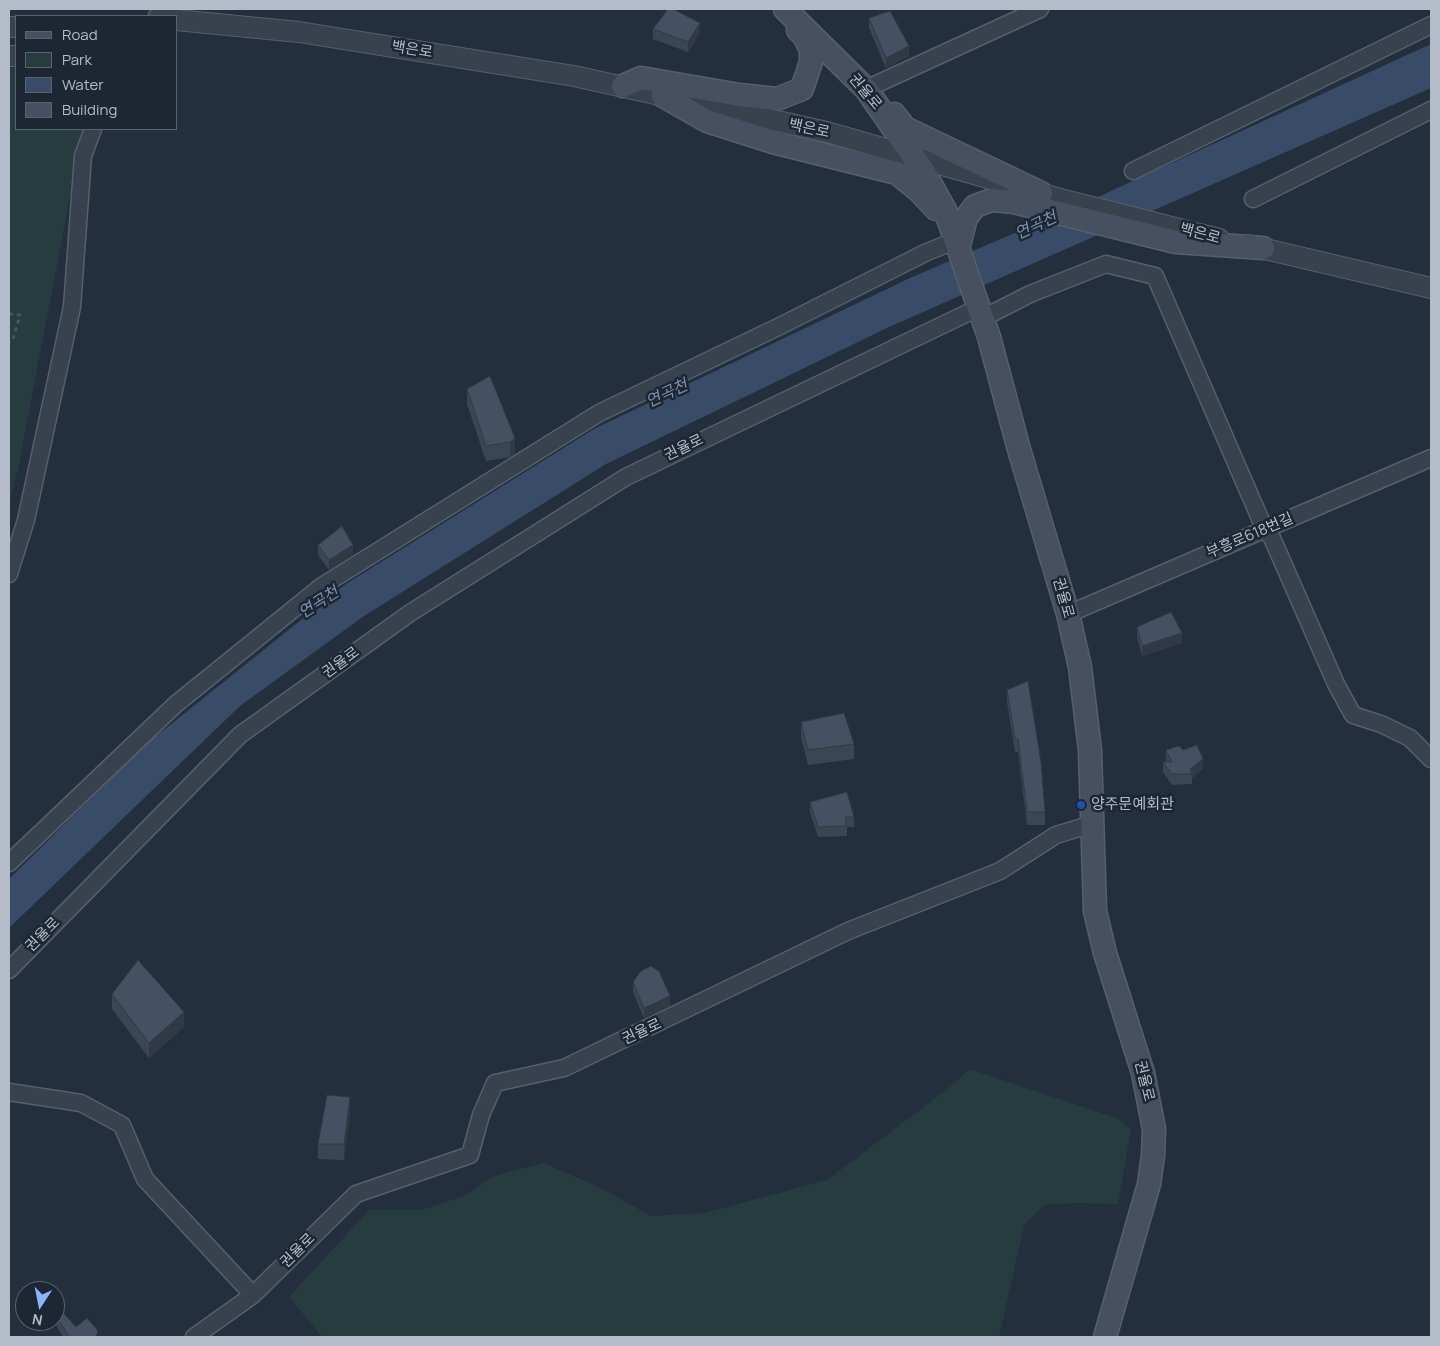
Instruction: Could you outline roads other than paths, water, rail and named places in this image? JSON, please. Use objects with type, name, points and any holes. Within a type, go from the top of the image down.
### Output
[{"type":"main road","name":"권율로","points":[[785,12],[869,88],[946,210],[981,313],[1068,614],[1085,701],[1090,750],[1094,893],[1099,928],[1143,1073],[1150,1099],[1154,1129],[1149,1184],[1105,1337]]},
{"type":"main road","points":[[623,86],[641,78],[739,95],[777,99],[802,89],[811,62],[811,50],[804,36],[785,12]]},
{"type":"main road","points":[[869,88],[905,128],[1041,201],[1179,235],[1263,248]]},
{"type":"main road","points":[[663,96],[707,121],[773,142],[897,173],[919,191],[957,240],[966,218],[975,206],[992,200],[1014,202],[1041,201]]},
{"type":"street","points":[[869,88],[1040,9]]},
{"type":"street","name":"백은로","points":[[178,20],[299,32],[574,76],[623,86],[827,132],[912,155],[1041,201],[1064,200],[1179,235]]},
{"type":"street","points":[[1133,171],[1431,25]]},
{"type":"street","points":[[1253,199],[1431,110]]},
{"type":"street","points":[[9,574],[26,520],[72,307],[83,156],[93,130]]},
{"type":"street","points":[[9,863],[176,704],[322,586],[501,472],[599,413],[778,328],[927,252],[957,240]]},
{"type":"street","points":[[1263,248],[1431,288]]},
{"type":"street","points":[[981,313],[1106,264],[1155,276],[1265,530],[1272,538],[1336,684],[1353,715],[1381,724],[1410,738],[1431,759]]},
{"type":"street","name":"권율로","points":[[9,970],[240,735],[410,613],[626,477],[981,313]]},
{"type":"street","name":"부흥로618번길","points":[[1068,614],[1431,458]]},
{"type":"street","name":"권율로","points":[[194,1337],[254,1295],[356,1194],[470,1155],[481,1115],[495,1083],[564,1068],[848,931],[1000,871],[1056,835],[1092,824]]},
{"type":"street","points":[[9,1092],[81,1103],[122,1125],[145,1179],[254,1295]]},
{"type":"water","name":"연곡천","points":[[1431,44],[1431,88],[889,327],[606,464],[364,616],[240,706],[9,928],[9,879],[145,745],[346,584],[594,429],[910,278],[1087,202]]},
{"type":"place","name":"양주문예회관","points":[[1081,805]]}]
